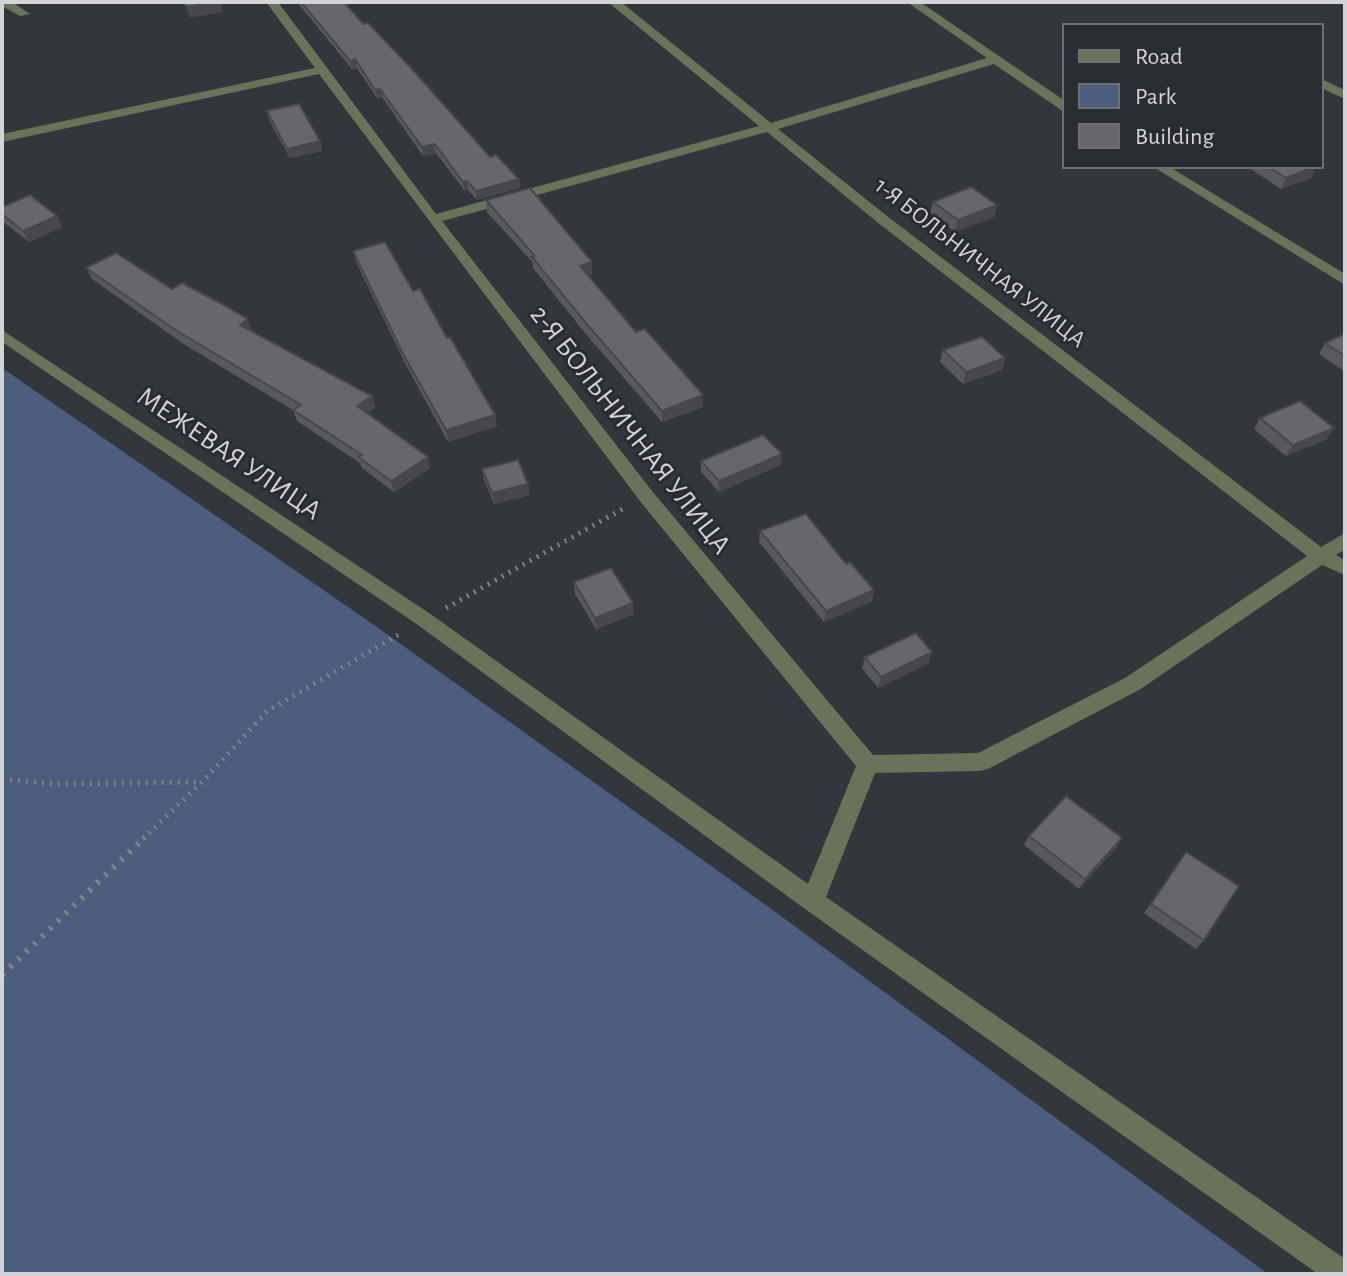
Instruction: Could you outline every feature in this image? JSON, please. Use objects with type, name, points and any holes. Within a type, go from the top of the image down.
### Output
[{"type":"street","points":[[4,2],[24,14]]},
{"type":"street","name":"2-Я БОЛЬНИЧНАЯ УЛИЦА","points":[[272,2],[433,219],[646,496],[868,764]]},
{"type":"street","name":"1-Я БОЛЬНИЧНАЯ УЛИЦА","points":[[614,2],[882,219],[1320,556],[1345,568]]},
{"type":"street","points":[[913,2],[1063,106]]},
{"type":"street","points":[[433,219],[770,127],[994,60]]},
{"type":"street","points":[[2,138],[321,70]]},
{"type":"street","points":[[1323,84],[1345,95]]},
{"type":"street","points":[[1162,168],[1345,280]]},
{"type":"street","name":"МЕЖЕВАЯ УЛИЦА","points":[[2,335],[425,620],[813,901],[1342,1274]]},
{"type":"street","points":[[813,901],[868,764],[980,762],[1132,684],[1345,540]]},
{"type":"path","points":[[2,975],[202,782],[267,711],[646,496]]},
{"type":"path","points":[[2,779],[55,784],[202,782]]},
{"type":"green space","points":[[2,368],[374,625],[774,911],[1268,1274],[2,1274]]},
{"type":"building","points":[[184,2],[215,2],[186,7]]},
{"type":"building","points":[[301,2],[344,2],[412,69],[490,157],[496,155],[519,179],[476,191],[467,181],[463,182],[435,144],[422,147],[380,89],[375,90],[355,59],[350,61]]},
{"type":"building","points":[[299,104],[320,141],[287,149],[267,111]]},
{"type":"building","points":[[1271,168],[1311,168],[1286,178]]},
{"type":"building","points":[[971,187],[997,205],[958,220],[933,202]]},
{"type":"building","points":[[530,188],[592,262],[580,266],[636,332],[645,329],[703,395],[662,411],[486,200]]},
{"type":"building","points":[[30,195],[57,216],[23,231],[2,214],[2,207]]},
{"type":"building","points":[[385,242],[413,291],[420,289],[495,415],[446,430],[402,352],[353,251]]},
{"type":"building","points":[[116,253],[172,289],[182,283],[222,304],[248,319],[240,325],[372,396],[357,406],[428,457],[391,481],[358,457],[362,455],[293,410],[301,405],[177,331],[86,268]]},
{"type":"building","points":[[1345,334],[1345,356],[1325,343]]},
{"type":"building","points":[[982,337],[1005,358],[966,372],[943,350]]},
{"type":"building","points":[[1300,401],[1334,428],[1293,445],[1260,418]]},
{"type":"building","points":[[763,435],[782,454],[719,481],[701,461]]},
{"type":"building","points":[[518,460],[528,484],[492,493],[482,469]]},
{"type":"building","points":[[806,514],[846,564],[850,562],[874,590],[826,611],[760,531]]},
{"type":"building","points":[[611,568],[633,603],[595,618],[574,582]]},
{"type":"building","points":[[916,633],[932,652],[881,677],[865,657]]},
{"type":"building","points":[[1066,796],[1122,838],[1085,879],[1029,836]]},
{"type":"building","points":[[1186,852],[1239,886],[1204,940],[1151,904]]}]
